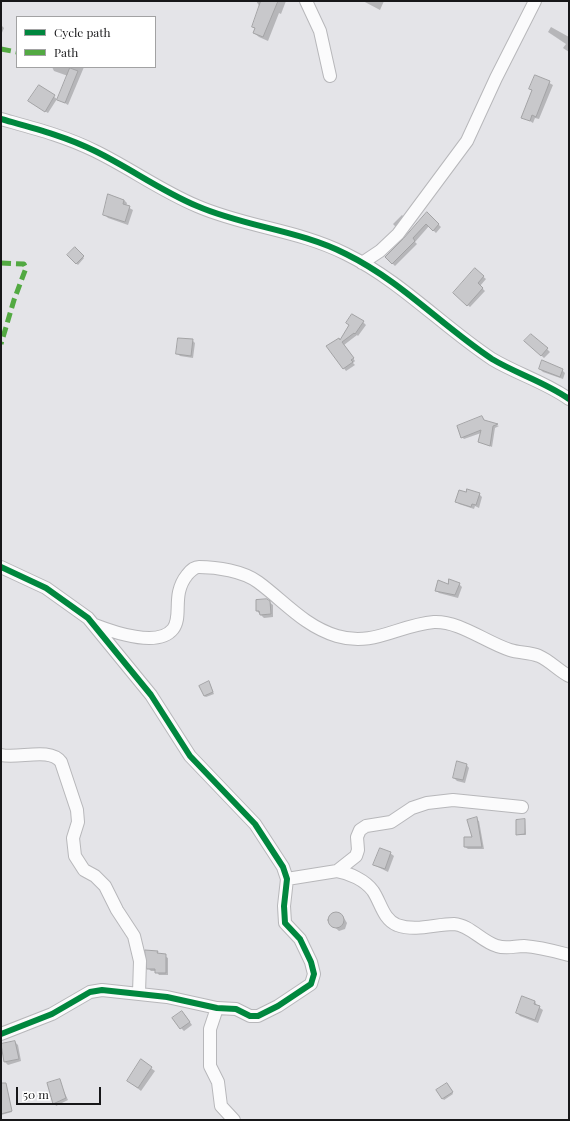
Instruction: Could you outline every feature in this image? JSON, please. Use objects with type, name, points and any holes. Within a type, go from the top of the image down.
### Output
[{"type":"street","points":[[306,1],[320,30],[330,76]]},
{"type":"street","points":[[362,263],[380,251],[398,234],[467,141],[496,78],[535,1]]},
{"type":"street","points":[[1,119],[49,132],[82,145],[165,191],[198,207],[255,225],[303,236],[346,254],[396,285],[493,359],[568,394]]},
{"type":"street","points":[[94,624],[118,633],[140,638],[164,635],[172,630],[176,624],[177,595],[183,579],[189,571],[197,567],[249,576],[312,626],[336,636],[360,640],[393,633],[418,625],[441,622],[452,624],[503,648],[539,656],[569,676]]},
{"type":"street","points":[[1,568],[46,588],[70,604],[94,624],[151,695],[190,756],[255,824],[277,857],[287,879],[283,916],[288,928],[300,939],[311,962],[314,974],[311,984],[278,1006],[258,1016],[250,1016],[236,1009],[217,1008],[180,999],[139,993],[102,990],[90,992],[52,1014],[3,1030]]},
{"type":"street","points":[[1,755],[21,756],[52,754],[61,762],[77,810],[78,822],[73,838],[75,856],[84,870],[95,876],[105,886],[117,910],[134,936],[140,961],[139,993]]},
{"type":"street","points":[[287,879],[337,870],[356,856],[358,850],[357,837],[360,830],[366,826],[391,822],[412,808],[427,803],[453,800],[522,808]]},
{"type":"street","points":[[337,870],[353,876],[368,886],[389,920],[401,926],[414,929],[455,924],[468,928],[480,938],[497,946],[539,947],[569,955]]},
{"type":"street","points":[[217,1008],[210,1029],[210,1066],[219,1086],[221,1106],[234,1120]]},
{"type":"building","points":[[261,1],[278,1],[263,37],[253,33],[255,28],[252,27]]},
{"type":"building","points":[[70,68],[78,71],[65,103],[57,100]]},
{"type":"building","points":[[535,75],[550,81],[536,117],[532,115],[530,121],[521,118],[532,90],[529,89]]},
{"type":"building","points":[[39,85],[55,95],[45,112],[28,101]]},
{"type":"building","points":[[108,194],[124,200],[123,204],[130,206],[125,222],[103,215]]},
{"type":"building","points":[[427,212],[439,224],[433,231],[426,224],[413,238],[415,241],[392,264],[385,257]]},
{"type":"building","points":[[75,247],[84,256],[76,264],[67,255]]},
{"type":"building","points":[[475,268],[484,276],[478,283],[483,288],[467,306],[453,293]]},
{"type":"building","points":[[352,314],[364,321],[355,334],[354,333],[342,342],[354,358],[351,360],[353,362],[343,369],[326,346],[339,338],[340,340],[349,325],[346,323]]},
{"type":"building","points":[[531,334],[548,348],[541,356],[524,341]]},
{"type":"building","points":[[178,338],[193,339],[191,356],[176,354]]},
{"type":"building","points":[[542,360],[563,369],[560,377],[539,369]]},
{"type":"building","points":[[482,416],[484,420],[498,424],[493,426],[490,446],[478,442],[481,430],[461,438],[457,426]]},
{"type":"building","points":[[467,489],[480,493],[476,505],[472,504],[471,507],[455,502],[459,490],[466,492]]},
{"type":"building","points":[[449,579],[460,583],[455,595],[435,591],[438,580],[448,584]]},
{"type":"building","points":[[267,599],[270,601],[271,614],[260,615],[259,611],[256,611],[256,600]]},
{"type":"building","points":[[209,681],[213,692],[204,696],[199,686]]},
{"type":"building","points":[[457,761],[467,764],[463,780],[453,778]]},
{"type":"building","points":[[477,817],[482,847],[464,847],[464,837],[472,837],[467,820]]},
{"type":"building","points":[[525,819],[525,834],[516,835],[516,820]]},
{"type":"building","points":[[380,848],[391,852],[385,869],[373,865]]},
{"type":"building","points":[[336,912],[343,917],[344,920],[339,927],[336,928],[329,923],[328,920],[333,913]]},
{"type":"building","points":[[145,950],[158,951],[157,953],[166,954],[166,973],[155,973],[155,969],[147,969]]},
{"type":"building","points":[[522,996],[535,1001],[534,1004],[540,1006],[535,1020],[516,1013]]},
{"type":"building","points":[[182,1011],[190,1022],[180,1029],[172,1018]]},
{"type":"building","points":[[15,1041],[19,1059],[4,1062],[1,1044]]},
{"type":"building","points":[[141,1059],[152,1067],[138,1088],[127,1081]]},
{"type":"building","points":[[60,1079],[66,1098],[53,1104],[47,1083]]},
{"type":"building","points":[[1,1083],[6,1083],[12,1111],[1,1114]]},
{"type":"building","points":[[447,1083],[453,1092],[442,1099],[436,1090]]},
{"type":"marked path","points":[[1,49],[16,52]]},
{"type":"marked path","points":[[1,263],[24,264],[26,268],[14,300],[1,344]]},
{"type":"cycle path","points":[[1,119],[49,133],[84,146],[197,206],[234,219],[310,239],[346,254],[385,277],[492,359],[569,399]]},
{"type":"cycle path","points":[[1,567],[46,588],[88,618],[151,695],[190,756],[255,824],[283,867],[287,879],[284,906],[285,923],[300,939],[311,962],[314,974],[311,984],[278,1006],[258,1016],[250,1016],[236,1009],[217,1008],[167,997],[102,990],[90,992],[52,1014],[1,1034]]}]
